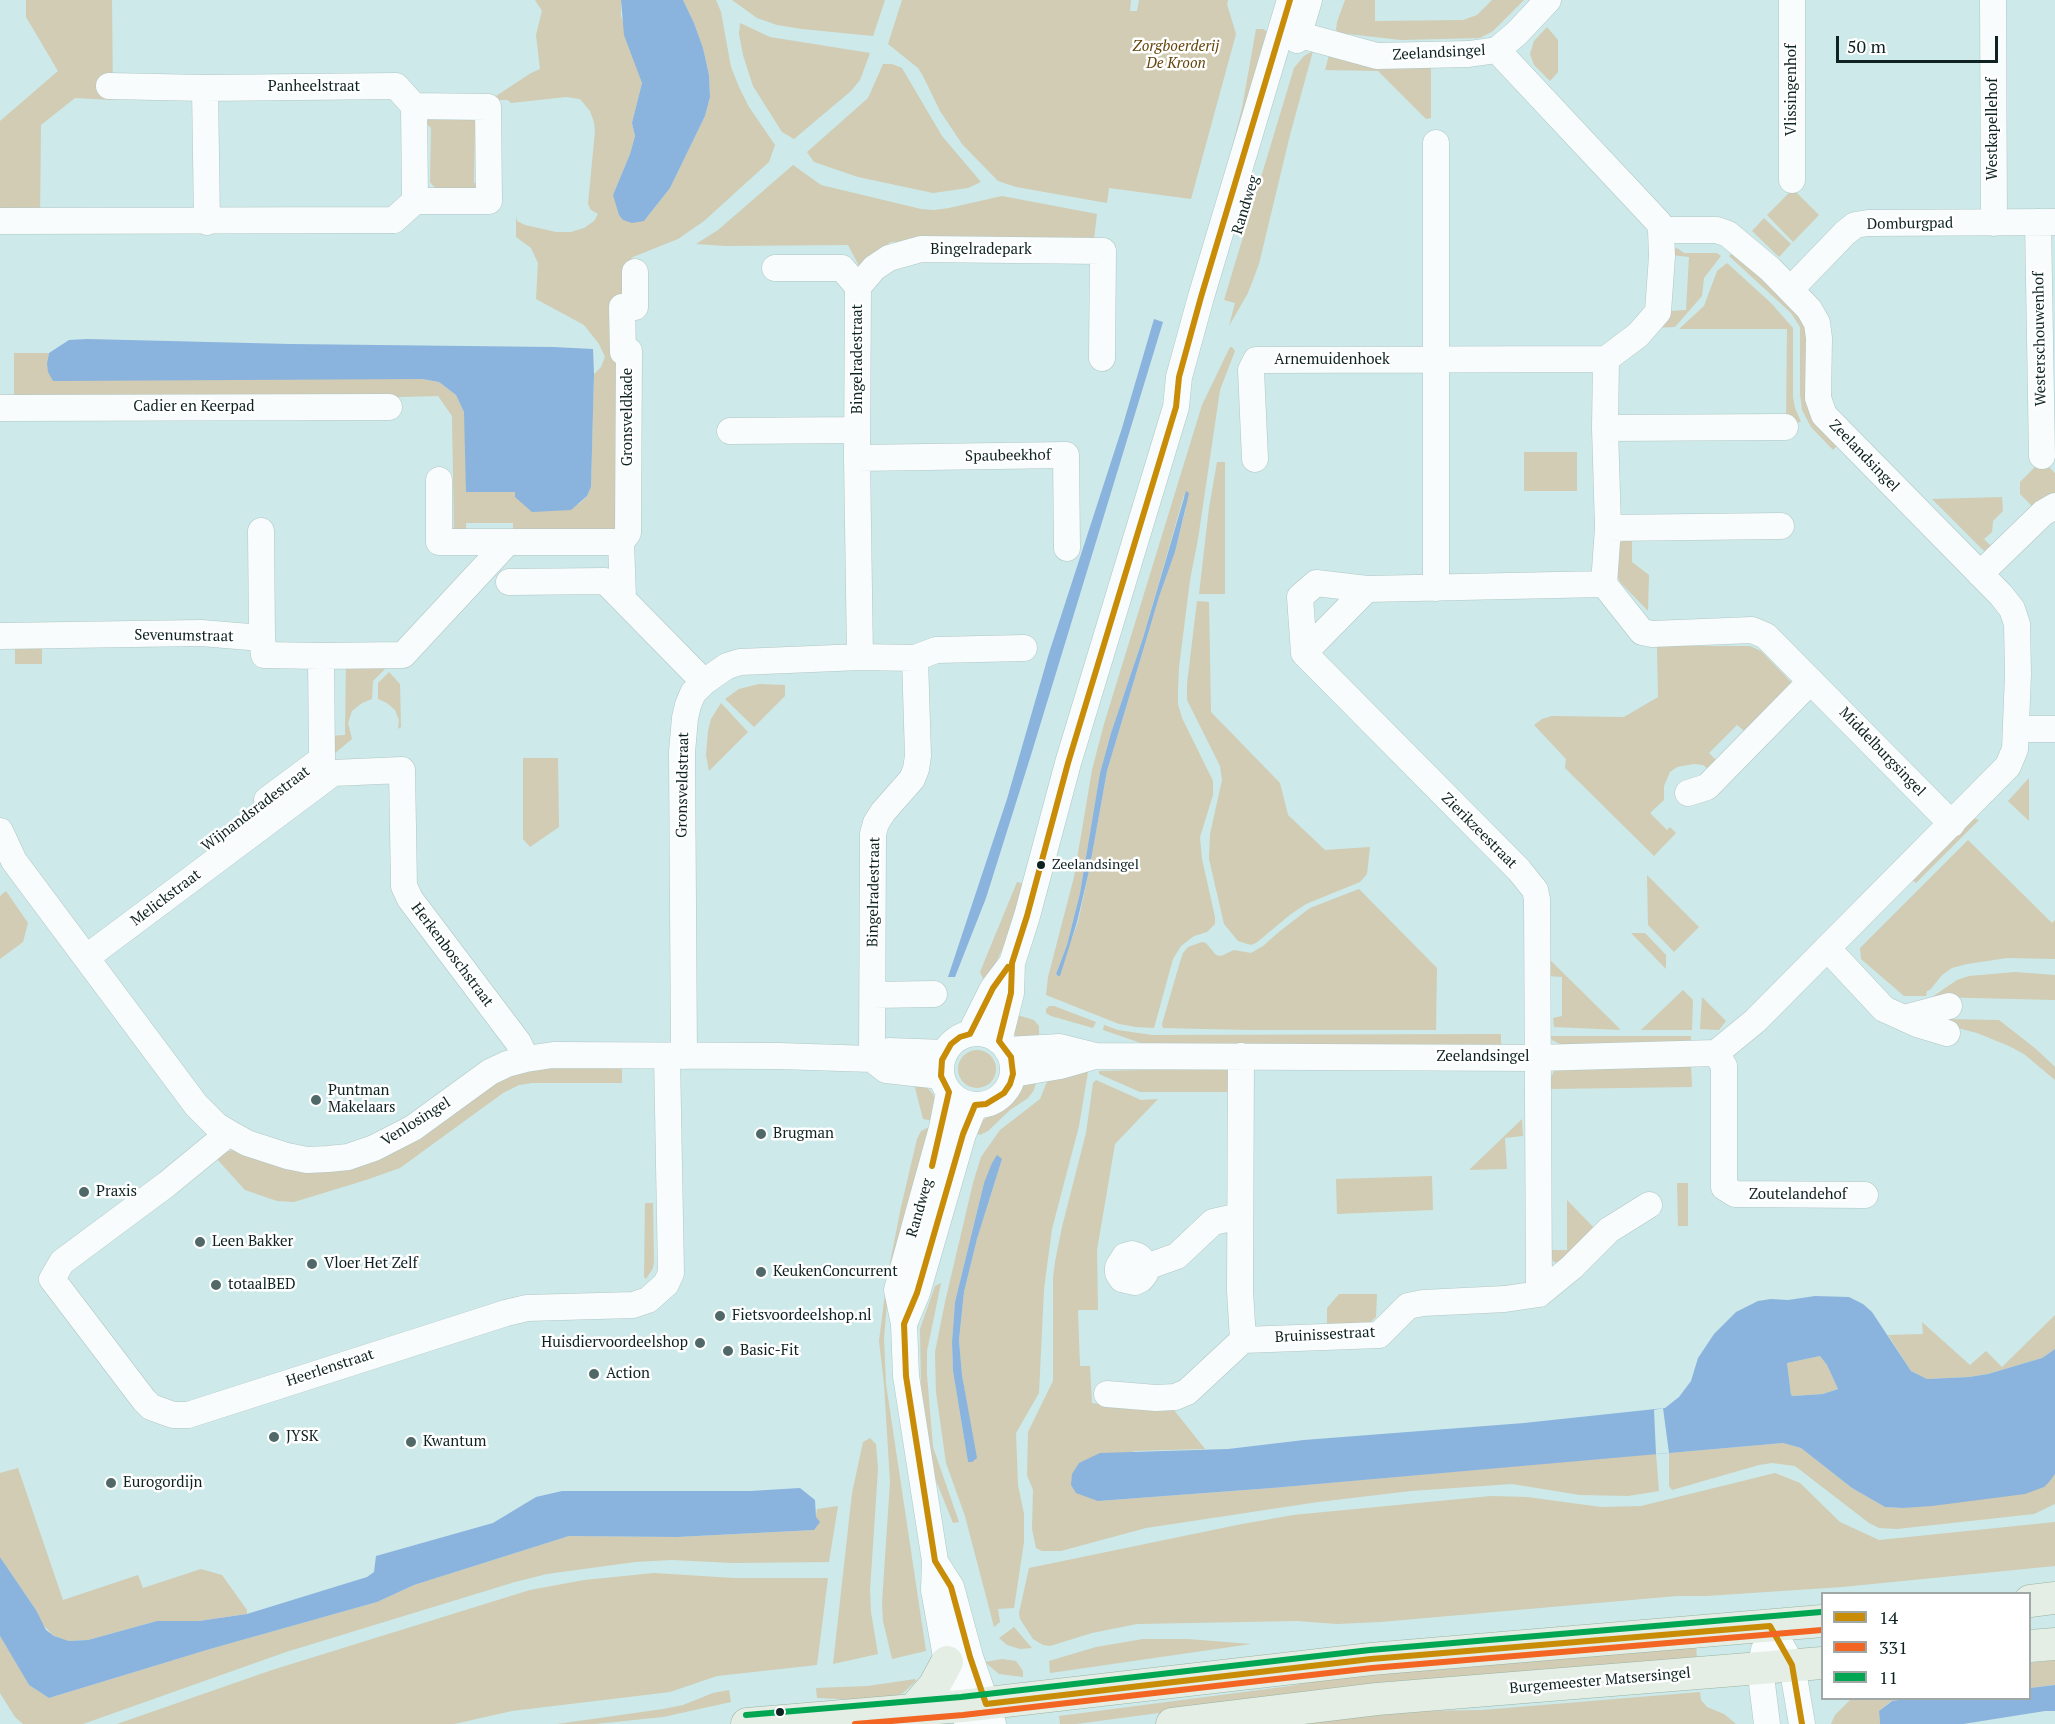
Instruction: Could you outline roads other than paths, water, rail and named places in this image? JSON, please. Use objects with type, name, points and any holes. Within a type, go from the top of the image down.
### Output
[{"type":"main road","points":[[2031,1601],[2055,1598]]},
{"type":"main road","points":[[747,1724],[913,1710],[977,1714],[1371,1659],[1821,1621]]},
{"type":"main road","points":[[2031,1646],[2055,1644]]},
{"type":"main road","points":[[913,1710],[934,1686],[947,1662]]},
{"type":"main road","name":"Burgemeester Matsersingel","points":[[1172,1724],[1377,1699],[1808,1664]]},
{"type":"street","name":"Randweg","points":[[1290,0],[1290,32]]},
{"type":"street","name":"Randweg","points":[[1006,1055],[1012,963],[1068,763],[1176,407],[1179,377],[1185,354],[1290,32],[1309,0]]},
{"type":"street","points":[[1497,50],[1517,33],[1548,0]]},
{"type":"street","name":"Vlissingenhof","points":[[1792,0],[1792,180]]},
{"type":"street","name":"Westkapellehof","points":[[1993,0],[1994,223]]},
{"type":"street","name":"Zeelandsingel","points":[[1006,1055],[1060,1047],[1096,1056],[1537,1058],[1716,1053],[1755,1021],[1952,824],[2008,766],[2015,749],[2017,624],[2012,609],[1824,415],[1818,398],[1817,323],[1809,309],[1791,289],[1728,234],[1717,230],[1661,230],[1659,223],[1646,208],[1497,50],[1469,54],[1377,56],[1290,32]]},
{"type":"street","name":"Panheelstraat","points":[[109,87],[396,86],[414,106]]},
{"type":"street","points":[[205,88],[207,222]]},
{"type":"street","points":[[0,221],[394,220],[415,201],[489,201],[488,107],[414,106],[415,201]]},
{"type":"street","points":[[1436,143],[1436,588]]},
{"type":"street","name":"Domburgpad","points":[[1791,289],[1845,233],[1856,225],[1868,223],[2047,222]]},
{"type":"street","name":"Westerschouwenhof","points":[[2042,456],[2047,222]]},
{"type":"street","points":[[1304,653],[1300,597],[1316,583],[1367,589],[1604,584],[1608,528],[1605,428],[1606,359],[1638,335],[1658,312],[1662,256],[1661,230]]},
{"type":"street","name":"Bingelradepark","points":[[858,287],[874,268],[889,258],[921,249],[1103,251],[1102,358]]},
{"type":"street","points":[[775,268],[842,268],[858,287]]},
{"type":"street","name":"Gronsveldkade","points":[[623,598],[621,542],[628,533],[628,351],[623,351],[622,307],[635,307],[635,272]]},
{"type":"street","name":"Bingelradestraat","points":[[858,287],[856,458],[860,657]]},
{"type":"street","name":"Arnemuidenhoek","points":[[1255,459],[1251,370],[1256,360],[1606,359]]},
{"type":"street","name":"Cadier en Keerpad","points":[[0,408],[389,407]]},
{"type":"street","points":[[1605,428],[1785,427]]},
{"type":"street","name":"Bingelradestraat","points":[[730,431],[857,430]]},
{"type":"street","name":"Spaubeekhof","points":[[856,458],[1066,455],[1066,548]]},
{"type":"street","points":[[439,480],[439,542],[621,542]]},
{"type":"street","points":[[1980,574],[2043,513],[2055,506]]},
{"type":"street","points":[[1608,528],[1781,526]]},
{"type":"street","points":[[261,531],[261,638],[264,655],[403,654],[508,542]]},
{"type":"street","points":[[509,582],[605,581],[704,682]]},
{"type":"street","name":"Middelburgsingel","points":[[1604,584],[1642,632],[1652,634],[1752,630],[1766,636],[1952,824]]},
{"type":"street","points":[[1304,653],[1367,589]]},
{"type":"street","name":"Sevenumstraat","points":[[0,636],[201,633],[261,638]]},
{"type":"street","points":[[860,657],[915,658],[936,650],[1024,648]]},
{"type":"street","name":"Zierikzeestraat","points":[[1304,653],[1519,870],[1535,890],[1538,899],[1537,1058]]},
{"type":"street","name":"Wijnandsradestraat","points":[[82,950],[322,759],[321,656]]},
{"type":"street","name":"Gronsveldstraat","points":[[675,1056],[682,752],[688,705],[693,693],[727,666],[740,662],[860,657]]},
{"type":"street","name":"Bingelradestraat","points":[[872,1059],[873,834],[876,823],[883,812],[912,779],[916,769],[918,756],[915,658]]},
{"type":"street","points":[[1688,793],[1707,787],[1811,681]]},
{"type":"street","points":[[2016,729],[2055,729]]},
{"type":"street","name":"Melickstraat","points":[[82,950],[333,773],[402,771]]},
{"type":"street","name":"Herkenboschstraat","points":[[402,771],[404,886],[416,907],[518,1042],[526,1059]]},
{"type":"street","name":"Venlosingel","points":[[0,831],[14,861],[196,1105],[216,1125],[229,1133],[247,1143],[287,1156],[307,1160],[348,1157],[396,1138],[490,1072],[507,1064],[554,1055],[872,1059],[889,1051],[945,1074]]},
{"type":"street","points":[[1827,948],[1884,1009],[1947,1034]]},
{"type":"street","name":"Randweg","points":[[970,1034],[993,988],[1012,963]]},
{"type":"street","points":[[873,995],[934,994]]},
{"type":"street","points":[[1904,1018],[1949,1006]]},
{"type":"street","points":[[980,1033],[1006,1055],[1010,1084],[995,1100],[975,1105],[957,1099],[945,1074],[960,1037],[980,1033]]},
{"type":"street","name":"Zoutelandehof","points":[[1716,1053],[1724,1066],[1724,1187],[1735,1194],[1865,1196]]},
{"type":"street","name":"Heerlenstraat","points":[[229,1133],[167,1184],[62,1262],[52,1280],[144,1400],[151,1407],[173,1415],[188,1415],[506,1313],[527,1308],[633,1305],[648,1300],[666,1284],[671,1273],[675,1056]]},
{"type":"street","points":[[1107,1394],[1156,1398],[1186,1392],[1244,1340],[1240,1291],[1241,1056]]},
{"type":"street","points":[[1537,1058],[1539,1294]]},
{"type":"street","name":"Randweg","points":[[945,1074],[942,1128],[897,1290],[903,1324],[906,1376],[935,1561],[934,1590],[947,1662],[977,1714]]},
{"type":"street","name":"Randweg","points":[[903,1324],[917,1293],[963,1134],[975,1105]]},
{"type":"street","points":[[1539,1294],[1572,1267],[1609,1230],[1649,1205]]},
{"type":"street","points":[[1146,1267],[1177,1256],[1213,1222],[1240,1216]]},
{"type":"street","name":"Bruinissestraat","points":[[1244,1340],[1379,1335],[1408,1306],[1423,1303],[1505,1299],[1539,1294]]},
{"type":"street","name":"Randweg","points":[[935,1561],[951,1587],[970,1657],[977,1714]]},
{"type":"street","points":[[1770,1626],[1808,1664],[1802,1724]]},
{"type":"street","points":[[1767,1724],[1760,1668],[1770,1626]]},
{"type":"water","points":[[621,0],[683,0],[703,48],[709,75],[710,97],[705,116],[670,188],[644,221],[632,223],[623,220],[619,215],[613,195],[635,136],[632,123],[642,83],[624,35]]},
{"type":"water","points":[[1154,319],[1163,322],[1031,755],[986,898],[955,977],[948,977],[1007,799],[1049,653],[1122,428]]},
{"type":"water","points":[[69,340],[593,349],[591,487],[587,496],[571,510],[532,512],[515,497],[515,492],[466,492],[464,412],[456,395],[439,382],[422,379],[53,381],[48,372],[49,353]]},
{"type":"water","points":[[1186,491],[1189,493],[1175,552],[1159,597],[1107,771],[1089,871],[1077,922],[1060,976],[1058,976],[1056,974],[1067,945],[1080,893],[1100,773]]},
{"type":"water","points":[[997,1155],[1002,1159],[977,1239],[964,1292],[959,1340],[962,1375],[977,1458],[968,1462],[953,1371],[952,1342],[955,1302],[984,1183]]},
{"type":"water","points":[[1815,1296],[1849,1297],[1863,1304],[1872,1312],[1911,1371],[1927,1379],[1988,1374],[2042,1358],[2055,1349],[2055,1474],[2044,1487],[2025,1494],[1932,1506],[1885,1507],[1852,1488],[1801,1448],[1783,1443],[1098,1501],[1076,1493],[1071,1485],[1072,1474],[1079,1463],[1100,1453],[1228,1449],[1304,1440],[1524,1423],[1665,1408],[1679,1397],[1691,1381],[1698,1358],[1714,1334],[1736,1312],[1758,1301]],"holes":[[[1820,1356],[1827,1365],[1838,1389],[1823,1394],[1791,1395],[1787,1363]]]},
{"type":"water","points":[[800,1488],[815,1500],[816,1517],[820,1522],[814,1530],[677,1537],[569,1536],[414,1585],[377,1602],[210,1649],[49,1698],[29,1685],[0,1636],[0,1557],[36,1610],[46,1630],[54,1636],[69,1641],[88,1640],[157,1621],[199,1621],[247,1614],[367,1577],[374,1572],[376,1556],[493,1523],[536,1497],[562,1491],[750,1491]]},
{"type":"water","points":[[2055,1685],[2055,1711],[1963,1724],[1880,1724],[1879,1711],[1892,1701],[2031,1700],[2031,1688]]},
{"type":"place","name":"Zeelandsingel","points":[[1041,865]]},
{"type":"place","name":"Puntman Makelaars","points":[[316,1100]]},
{"type":"place","name":"Brugman","points":[[761,1134]]},
{"type":"place","name":"Praxis","points":[[84,1192]]},
{"type":"place","name":"Leen Bakker","points":[[200,1242]]},
{"type":"place","name":"Vloer Het Zelf","points":[[312,1264]]},
{"type":"place","name":"KeukenConcurrent","points":[[761,1272]]},
{"type":"place","name":"totaalBED","points":[[216,1285]]},
{"type":"place","name":"Fietsvoordeelshop.nl","points":[[720,1316]]},
{"type":"place","name":"Huisdiervoordeelshop","points":[[700,1343]]},
{"type":"place","name":"Basic-Fit","points":[[728,1351]]},
{"type":"place","name":"Action","points":[[594,1374]]},
{"type":"place","name":"JYSK","points":[[274,1437]]},
{"type":"place","name":"Kwantum","points":[[411,1442]]},
{"type":"place","name":"Eurogordijn","points":[[111,1483]]},
{"type":"park label","name":"Zorgboerderij De Kroon","points":[[1176,56]]}]
